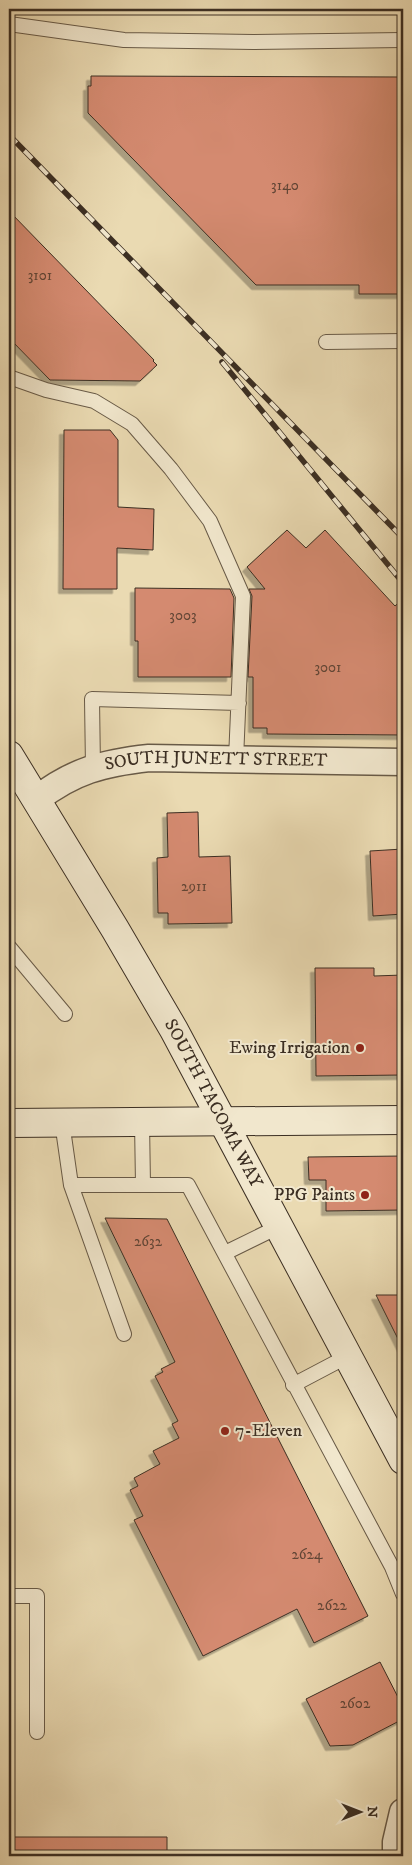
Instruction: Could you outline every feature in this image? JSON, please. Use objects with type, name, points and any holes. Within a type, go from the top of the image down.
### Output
[{"type":"main road","name":"SOUTH TACOMA WAY","points":[[9,755],[174,1030],[403,1460]]},
{"type":"main road","points":[[9,1122],[403,1120]]},
{"type":"street","name":"SOUTH JUNETT STREET","points":[[37,799],[63,780],[93,768],[126,760],[148,758],[403,762]]},
{"type":"street","points":[[396,1856],[396,1842],[403,1812]]},
{"type":"lane","points":[[9,24],[124,40],[253,42],[403,40]]},
{"type":"lane","points":[[326,342],[403,341]]},
{"type":"lane","points":[[9,377],[46,390],[94,402],[132,424],[171,470],[210,521],[244,596],[236,759]]},
{"type":"lane","points":[[93,768],[92,699],[239,703]]},
{"type":"lane","points":[[9,946],[65,1014]]},
{"type":"lane","points":[[62,1122],[71,1185],[124,1334]]},
{"type":"lane","points":[[142,1122],[143,1185]]},
{"type":"lane","points":[[71,1185],[188,1185],[293,1385],[397,1564],[403,1594]]},
{"type":"lane","points":[[225,1253],[278,1226]]},
{"type":"lane","points":[[293,1385],[348,1356]]},
{"type":"lane","points":[[9,1596],[36,1596],[37,1732]]},
{"type":"building","points":[[91,76],[403,77],[403,294],[359,294],[359,285],[256,285],[88,113],[88,86],[91,86]]},
{"type":"building","points":[[9,211],[154,360],[157,365],[140,381],[50,380],[9,338]]},
{"type":"building","points":[[64,430],[110,430],[118,440],[118,507],[154,509],[153,550],[117,548],[117,589],[63,589]]},
{"type":"building","points":[[287,530],[306,548],[325,530],[395,606],[403,599],[403,735],[267,734],[267,728],[253,728],[253,677],[248,677],[252,596],[249,589],[265,589],[247,567]]},
{"type":"building","points":[[135,588],[230,589],[234,598],[231,677],[138,677],[138,641],[135,641]]},
{"type":"building","points":[[198,812],[199,857],[230,856],[232,923],[168,924],[168,913],[158,913],[157,858],[168,857],[167,813]]},
{"type":"building","points":[[403,849],[403,914],[373,916],[370,851]]},
{"type":"building","name":"Ewing Irrigation","points":[[315,968],[374,968],[374,976],[403,975],[403,1075],[316,1076]]},
{"type":"building","name":"PPG Paints","points":[[403,1156],[403,1210],[326,1211],[326,1180],[309,1180],[308,1157]]},
{"type":"building","name":"7-Eleven","points":[[105,1218],[167,1219],[368,1616],[314,1643],[297,1609],[203,1656],[134,1520],[143,1516],[130,1490],[138,1486],[134,1478],[160,1464],[153,1451],[179,1438],[172,1424],[178,1421],[155,1376],[163,1372],[161,1369],[175,1362]]},
{"type":"building","points":[[376,1295],[403,1295],[403,1349]]},
{"type":"building","points":[[380,1662],[403,1707],[403,1719],[353,1745],[330,1746],[306,1699]]},
{"type":"building","points":[[9,1837],[167,1837],[167,1856],[9,1856]]},
{"type":"railway","points":[[9,135],[403,538]]},
{"type":"railway","points":[[222,362],[403,583]]},
{"type":"place","name":"Ewing Irrigation","points":[[360,1048]]},
{"type":"place","name":"PPG Paints","points":[[365,1195]]},
{"type":"place","name":"7-Eleven","points":[[225,1431]]}]
